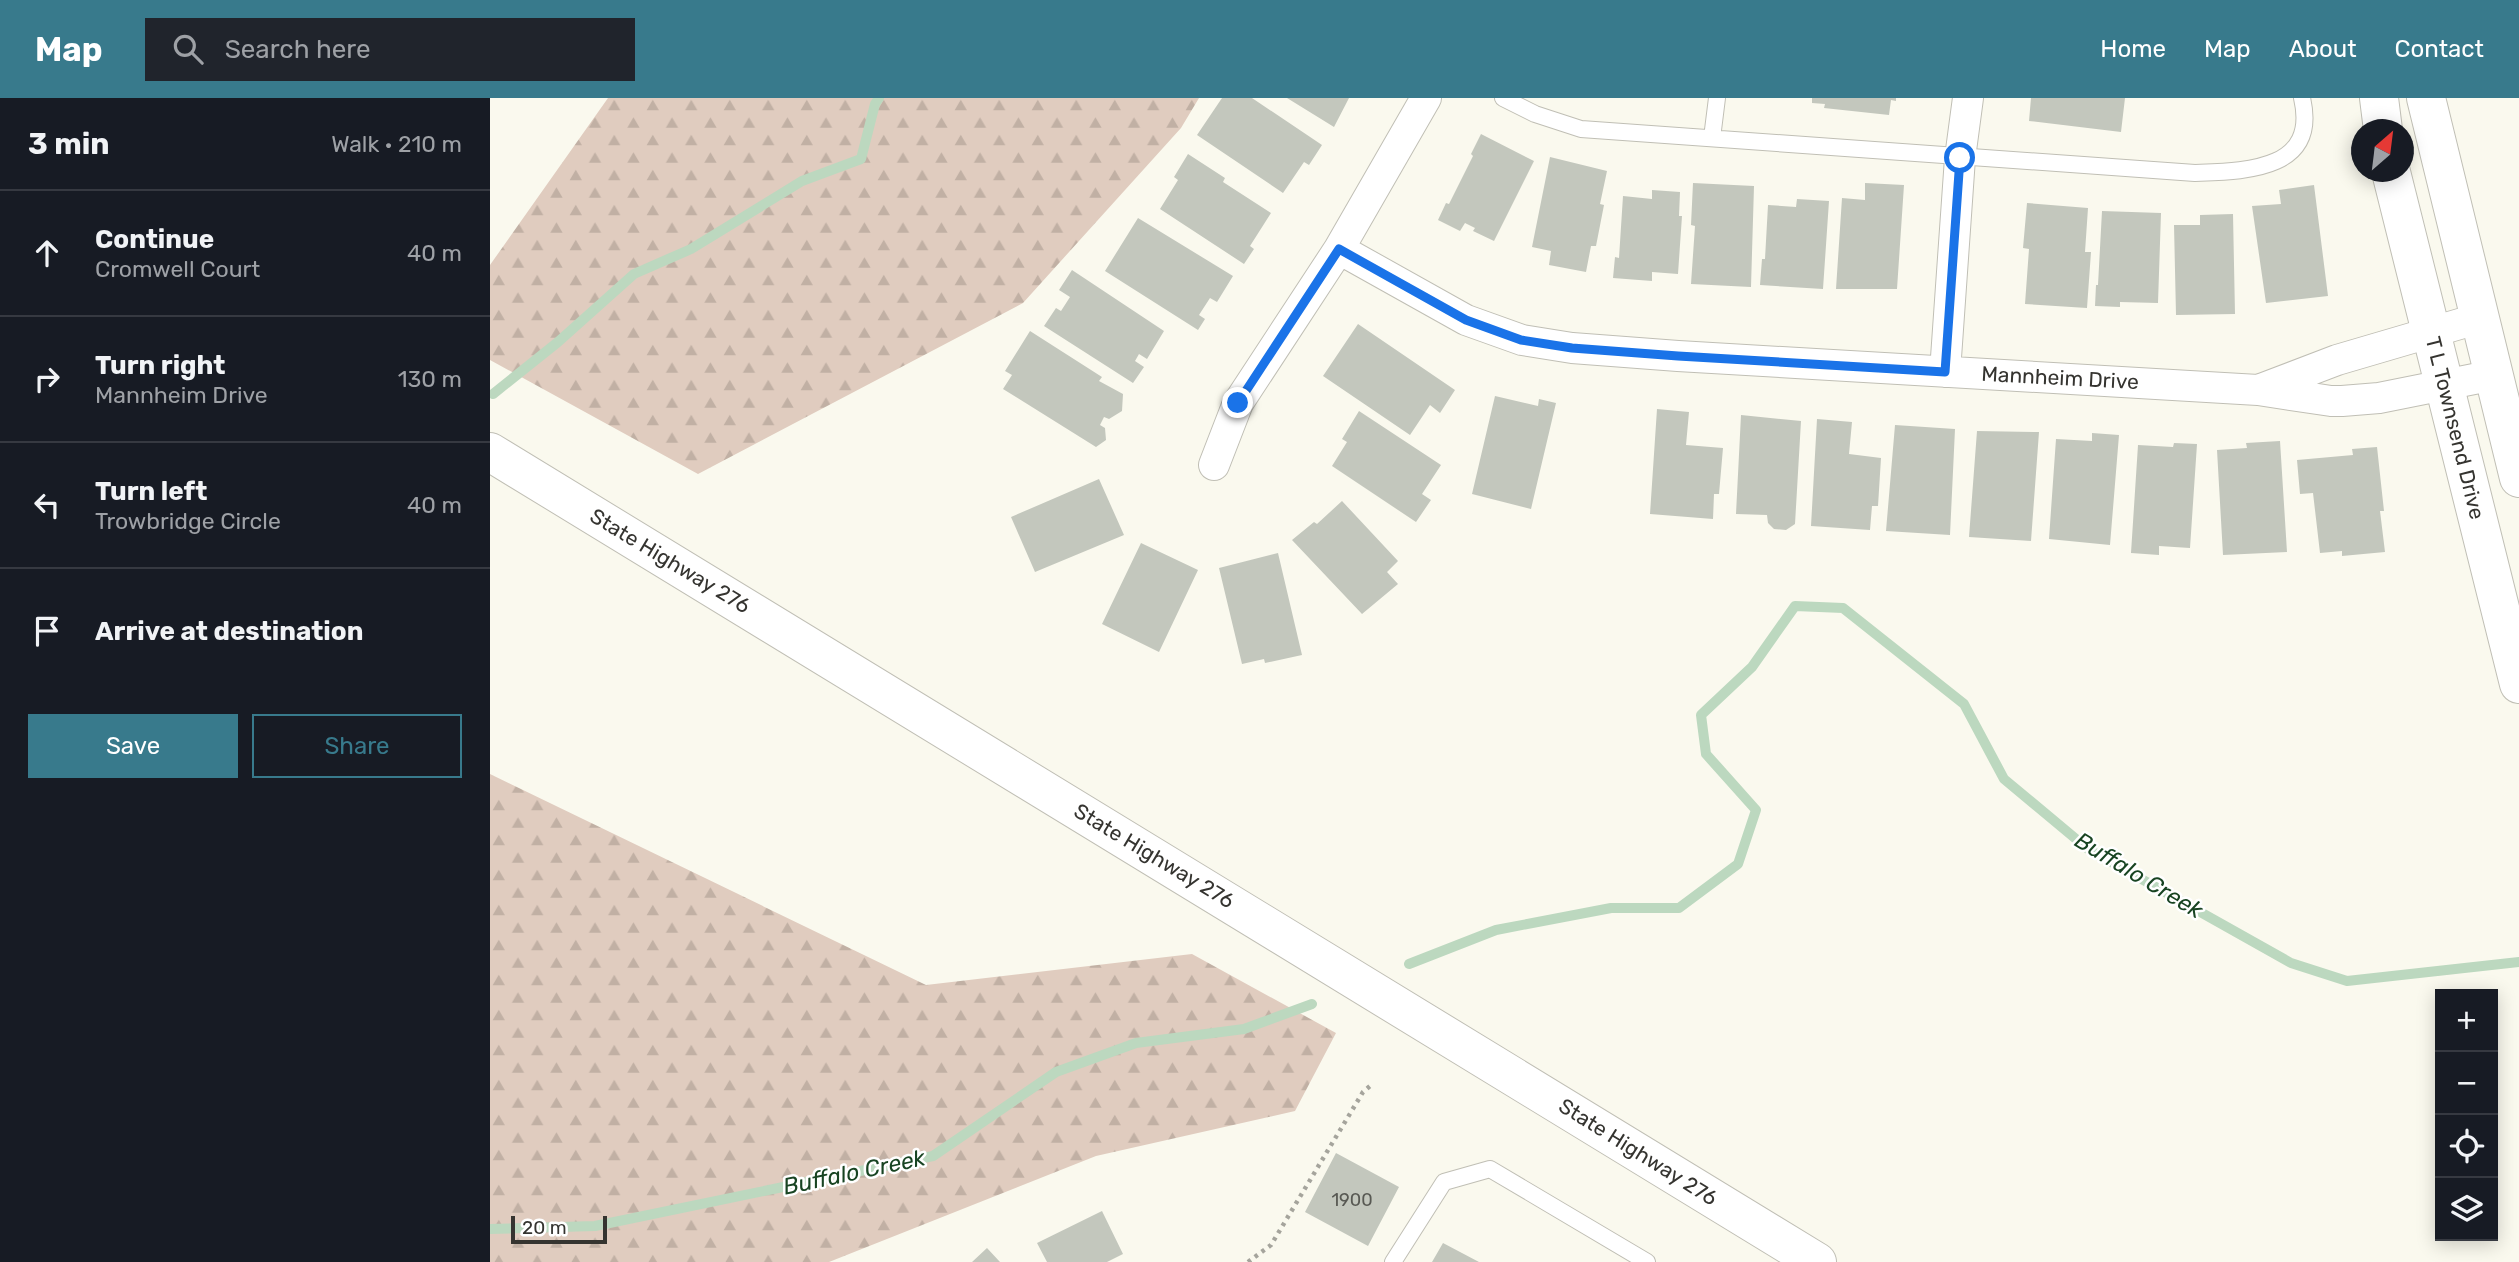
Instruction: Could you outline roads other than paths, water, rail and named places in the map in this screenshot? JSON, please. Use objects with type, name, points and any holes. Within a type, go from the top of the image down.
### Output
[{"type":"street","points":[[1214,464],[1238,403],[1339,249],[1426,98]]},
{"type":"street","points":[[1945,372],[1960,158],[1968,98]]},
{"type":"street","points":[[2379,98],[2382,119]]},
{"type":"street","points":[[2426,98],[2519,478]]},
{"type":"street","name":"T L Townsend Drive","points":[[2394,182],[2519,684]]},
{"type":"street","name":"Mannheim Drive","points":[[1339,249],[1466,320],[1521,340],[1572,348],[2258,390],[2331,401],[2370,398],[2494,375]]},
{"type":"street","name":"Mannheim Drive","points":[[2258,390],[2359,354],[2480,318]]},
{"type":"street","points":[[2359,354],[2370,398]]},
{"type":"street","name":"State Highway 276","points":[[490,452],[1817,1262]]},
{"type":"lane","points":[[1503,98],[1535,114],[1581,129],[2195,173],[2242,171],[2274,164],[2293,149],[2305,128],[2302,98]]},
{"type":"lane","points":[[1712,138],[1717,98]]},
{"type":"lane","points":[[1393,1262],[1444,1182],[1490,1169],[1647,1262]]},
{"type":"waterway","points":[[493,394],[558,342],[634,274],[691,249],[802,181],[861,159],[875,104],[879,98]]},
{"type":"waterway","name":"Buffalo Creek","points":[[1409,964],[1496,930],[1611,908],[1679,908],[1738,864],[1756,810],[1706,754],[1701,715],[1752,667],[1795,606],[1843,608],[1964,704],[2004,779],[2088,849],[2291,963],[2347,981],[2519,962]]},
{"type":"waterway","name":"Buffalo Creek","points":[[490,1229],[595,1226],[933,1156],[1056,1072],[1136,1043],[1244,1029],[1312,1004]]}]
